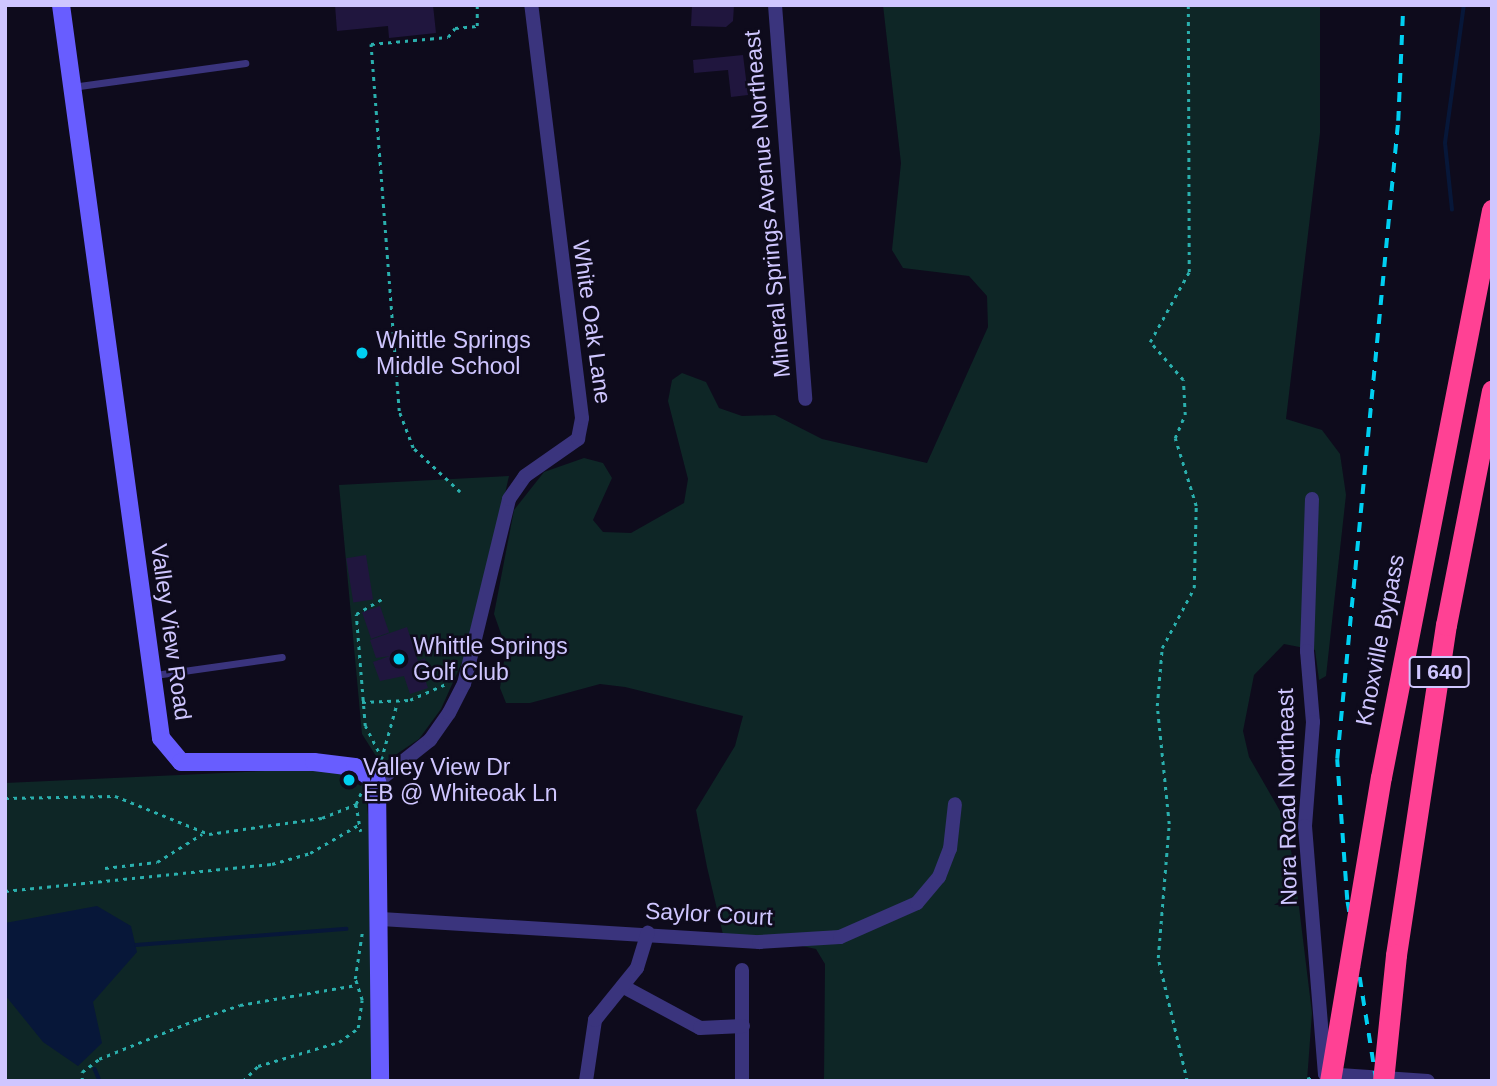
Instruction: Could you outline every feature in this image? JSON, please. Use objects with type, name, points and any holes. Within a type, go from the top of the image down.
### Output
[{"type":"highway","name":"Knoxville Bypass","points":[[1330,1081],[1381,777],[1492,210]]},
{"type":"highway","name":"I 640","points":[[1383,1081],[1396,955],[1431,720],[1492,390]]},
{"type":"highway","points":[[1431,720],[1492,464]]},
{"type":"street","name":"Valley View Road","points":[[61,5],[161,738],[181,762],[314,762],[355,767],[370,786]]},
{"type":"street","name":"White Oak Lane","points":[[370,786],[430,740],[449,713],[464,684],[509,499],[525,476],[578,439],[582,418],[531,5]]},
{"type":"street","name":"Mineral Springs Avenue Northeast","points":[[775,5],[805,400]]},
{"type":"street","name":"Nora Road Northeast","points":[[1312,499],[1307,651],[1312,722],[1305,826],[1325,1074],[1428,1081]]},
{"type":"street","points":[[370,786],[381,919],[380,1081]]},
{"type":"street","name":"Saylor Court","points":[[381,919],[648,933],[759,942],[841,937],[873,926],[917,903],[939,877],[955,804]]},
{"type":"street","points":[[586,1081],[596,1020],[624,987],[648,933]]},
{"type":"street","points":[[741,970],[742,1081]]},
{"type":"street","points":[[624,987],[700,1027],[743,1026]]},
{"type":"lane","points":[[72,87],[245,63]]},
{"type":"lane","points":[[152,676],[282,657]]},
{"type":"path","points":[[460,492],[413,448],[398,411],[371,44],[448,37],[455,28],[477,26],[477,5]]},
{"type":"path","points":[[1187,1081],[1158,958],[1169,824],[1157,706],[1162,649],[1194,589],[1196,506],[1175,438],[1185,415],[1183,380],[1150,342],[1189,272],[1188,5]]},
{"type":"path","points":[[384,598],[356,614],[366,734],[381,761],[397,703]]},
{"type":"path","points":[[362,702],[397,703],[445,689],[450,681]]},
{"type":"path","points":[[105,869],[157,862],[202,834],[264,829],[356,804],[370,786]]},
{"type":"path","points":[[5,798],[115,796],[202,834]]},
{"type":"path","points":[[356,804],[362,836]]},
{"type":"path","points":[[5,891],[272,864],[310,853],[360,824]]},
{"type":"path","points":[[243,1081],[258,1066],[354,1034],[363,1013],[356,985],[363,927]]},
{"type":"path","points":[[82,1081],[82,1072],[99,1059],[198,1019],[267,999],[356,985]]},
{"type":"green space","points":[[883,5],[1320,5],[1320,133],[1286,419],[1322,430],[1340,454],[1346,495],[1326,676],[1319,680],[1315,650],[1284,644],[1254,675],[1243,731],[1249,757],[1280,811],[1293,858],[1312,1013],[1307,1081],[824,1081],[825,964],[816,949],[793,944],[725,943],[707,867],[696,810],[735,746],[743,716],[625,687],[600,684],[530,703],[506,703],[500,688],[506,648],[494,614],[514,510],[544,472],[584,458],[603,463],[612,478],[593,520],[603,532],[631,533],[684,503],[688,479],[668,401],[672,380],[682,373],[706,382],[719,408],[742,416],[775,415],[822,439],[927,463],[988,327],[987,296],[969,276],[903,268],[892,250],[901,163]]},
{"type":"green space","points":[[509,476],[472,640],[441,709],[419,739],[385,762],[366,797],[373,858],[371,1081],[5,1081],[5,783],[309,769],[339,773],[361,786],[376,756],[362,734],[339,485]]},
{"type":"water","points":[[97,906],[131,926],[137,952],[93,1002],[102,1043],[78,1066],[43,1042],[5,995],[5,923]]},
{"type":"building","points":[[335,5],[433,5],[436,33],[389,38],[388,26],[337,31]]},
{"type":"building","points":[[692,5],[734,5],[733,21],[726,27],[691,26]]},
{"type":"building","points":[[743,55],[748,95],[731,97],[728,70],[694,73],[693,60]]},
{"type":"building","points":[[366,555],[373,599],[353,603],[346,558]]},
{"type":"building","points":[[380,606],[389,632],[371,639],[362,612]]},
{"type":"building","name":"Whittle Springs Golf Club","points":[[407,627],[418,661],[425,658],[427,666],[421,668],[428,688],[410,694],[404,676],[380,681],[373,662],[390,656],[376,658],[370,640]]},
{"type":"waterway","points":[[1452,210],[1445,143],[1464,5]]},
{"type":"waterway","points":[[136,945],[346,929]]},
{"type":"waterway","points":[[95,1069],[100,1081]]},
{"type":"railway","points":[[1376,1081],[1347,900],[1337,759],[1398,121],[1403,5]]},
{"type":"place","name":"Whittle Springs Middle School","points":[[362,353]]},
{"type":"place","name":"Whittle Springs Golf Club","points":[[399,659]]},
{"type":"place","name":"Valley View Dr EB @ Whiteoak Ln","points":[[349,780]]}]
